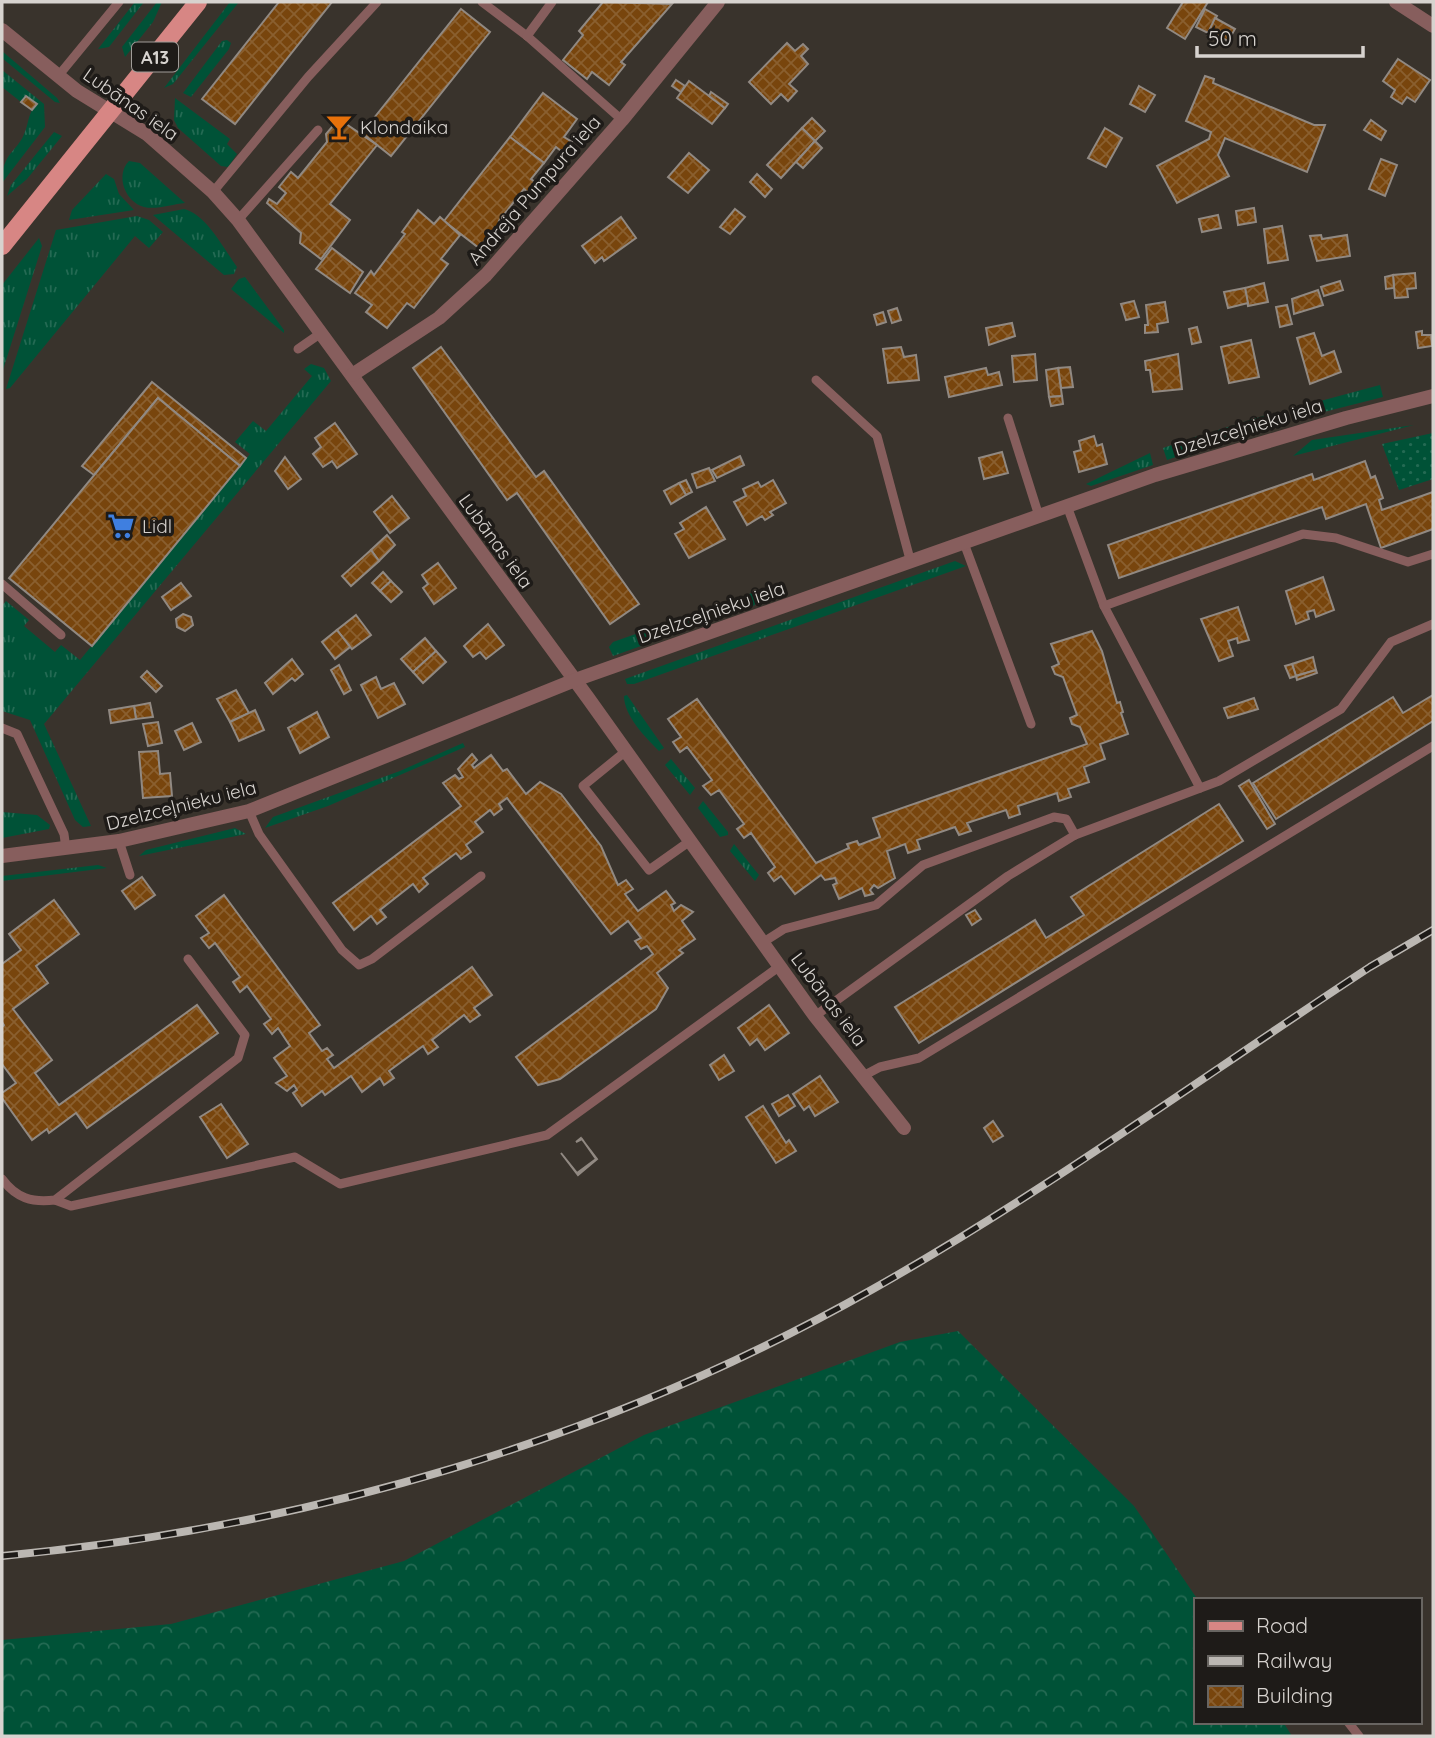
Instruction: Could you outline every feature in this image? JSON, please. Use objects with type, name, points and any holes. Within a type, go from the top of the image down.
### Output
[{"type":"main road","name":"A13","points":[[2,246],[198,2]]},
{"type":"main road","points":[[2,227],[32,209]]},
{"type":"street","name":"Andreja Pumpura iela","points":[[352,375],[439,318],[486,275],[622,120],[718,2]]},
{"type":"street","points":[[1396,2],[1433,26]]},
{"type":"street","name":"Lubānas iela","points":[[2,30],[77,91],[147,134],[213,192],[239,220],[575,680],[815,1016],[904,1128]]},
{"type":"street","name":"Dzelzceļnieku iela","points":[[2,856],[119,841],[249,811],[575,680],[1067,506],[1217,456],[1346,418],[1433,397]]},
{"type":"lane","points":[[59,75],[120,2]]},
{"type":"lane","points":[[213,192],[308,77],[377,2]]},
{"type":"lane","points":[[482,2],[527,36],[570,77],[622,120]]},
{"type":"lane","points":[[527,36],[552,2]]},
{"type":"lane","points":[[239,220],[318,130]]},
{"type":"lane","points":[[298,349],[321,332]]},
{"type":"lane","points":[[816,380],[877,436],[911,562]]},
{"type":"lane","points":[[1007,418],[1039,516]]},
{"type":"lane","points":[[1067,506],[1104,606],[1200,788]]},
{"type":"lane","points":[[1104,606],[1303,534],[1336,538],[1408,562],[1433,554]]},
{"type":"lane","points":[[964,543],[1031,724]]},
{"type":"lane","points":[[2,584],[61,635]]},
{"type":"lane","points":[[815,1016],[1008,876],[1075,835],[1219,781],[1341,709],[1391,642],[1433,624]]},
{"type":"lane","points":[[2,729],[17,734],[64,834],[66,849]]},
{"type":"lane","points":[[863,1076],[880,1067],[919,1058],[1433,746]]},
{"type":"lane","points":[[626,751],[583,786],[649,870],[690,841]]},
{"type":"lane","points":[[249,811],[259,834],[342,950],[359,965],[372,959],[481,876]]},
{"type":"lane","points":[[762,943],[784,929],[876,905],[923,865],[1054,817],[1066,819],[1075,835]]},
{"type":"lane","points":[[119,841],[130,875]]},
{"type":"lane","points":[[2,1179],[24,1199],[37,1203],[55,1200],[238,1058],[245,1035],[188,959]]},
{"type":"lane","points":[[55,1200],[71,1206],[295,1157],[340,1184],[547,1135],[780,966]]},
{"type":"green space","points":[[135,2],[144,2],[109,47],[98,49]]},
{"type":"green space","points":[[157,2],[162,2],[153,22],[125,57],[122,47]]},
{"type":"green space","points":[[230,2],[239,2],[173,84],[164,88]]},
{"type":"green space","points":[[222,41],[231,43],[229,49],[191,97],[183,93]]},
{"type":"green space","points":[[2,51],[60,103],[55,102],[2,58]]},
{"type":"green space","points":[[2,70],[44,104],[45,127],[2,183],[7,158],[23,137],[36,104],[26,96],[21,102],[2,87]]},
{"type":"green space","points":[[175,98],[230,139],[227,144],[237,154],[228,167],[221,166],[178,128],[174,120]]},
{"type":"green space","points":[[54,132],[62,136],[27,179],[7,196],[11,185]]},
{"type":"green space","points":[[129,161],[140,163],[185,203],[154,208],[137,204],[124,187],[123,173]]},
{"type":"green space","points":[[106,174],[114,179],[119,194],[134,210],[69,220],[72,210]]},
{"type":"green space","points":[[184,209],[200,218],[214,233],[237,267],[234,274],[224,275],[153,215]]},
{"type":"green space","points":[[137,216],[149,220],[163,232],[149,248],[135,236],[10,388],[6,389],[56,230]]},
{"type":"green space","points":[[39,238],[42,246],[2,373],[2,285]]},
{"type":"green space","points":[[245,277],[284,333],[231,289],[239,279]]},
{"type":"green space","points":[[311,364],[324,368],[331,381],[44,724],[91,826],[83,827],[75,820],[30,720],[2,711],[2,606],[6,601],[29,620],[24,626],[55,652],[61,645],[80,660],[250,454],[235,442],[253,421],[266,431],[312,376],[304,369]]},
{"type":"green space","points":[[1380,385],[1383,397],[1316,414],[1313,403]]},
{"type":"green space","points":[[1266,415],[1270,428],[1216,444],[1212,432]]},
{"type":"green space","points":[[1414,425],[1293,456],[1312,440]]},
{"type":"green space","points":[[1433,433],[1433,479],[1399,490],[1382,444]]},
{"type":"green space","points":[[1198,436],[1202,448],[1167,460],[1163,448]]},
{"type":"green space","points":[[1150,453],[1153,465],[1091,486],[1086,484]]},
{"type":"green space","points":[[955,561],[966,566],[634,684],[627,684],[625,679]]},
{"type":"green space","points":[[752,593],[757,603],[753,606],[613,656],[609,647],[613,642]]},
{"type":"green space","points":[[627,695],[664,748],[659,751],[637,726],[625,704],[624,696]]},
{"type":"green space","points":[[463,743],[465,747],[328,806],[265,828],[273,817],[400,771]]},
{"type":"green space","points":[[671,759],[695,788],[690,795],[665,765]]},
{"type":"green space","points":[[703,801],[728,835],[720,837],[698,808]]},
{"type":"green space","points":[[2,812],[37,815],[50,825],[49,829],[2,838]]},
{"type":"green space","points":[[235,828],[246,834],[139,856],[146,850]]},
{"type":"green space","points":[[734,844],[759,875],[755,881],[730,851]]},
{"type":"green space","points":[[98,865],[107,868],[2,881],[2,876]]},
{"type":"green space","points":[[958,1331],[1134,1506],[1197,1598],[1194,1598],[1194,1724],[1284,1724],[1292,1736],[2,1736],[2,1640],[171,1624],[404,1561],[644,1435],[900,1342]]},
{"type":"building","points":[[279,2],[332,2],[235,124],[202,99]]},
{"type":"building","points":[[603,2],[672,4],[621,62],[625,65],[609,85],[592,72],[587,79],[563,60],[583,35],[579,31]]},
{"type":"building","points":[[1183,2],[1208,2],[1185,39],[1167,28]]},
{"type":"building","points":[[461,9],[490,32],[391,156],[362,133]]},
{"type":"building","points":[[1205,9],[1217,16],[1208,33],[1196,27]]},
{"type":"building","points":[[1215,18],[1235,29],[1228,41],[1209,31]]},
{"type":"building","points":[[787,43],[795,51],[803,44],[808,49],[801,56],[808,64],[789,84],[797,91],[788,101],[781,94],[771,104],[749,82]]},
{"type":"building","points":[[1398,59],[1430,80],[1415,102],[1407,97],[1402,104],[1397,101],[1391,97],[1395,90],[1383,81]]},
{"type":"building","points":[[1205,76],[1214,79],[1213,83],[1314,125],[1325,125],[1307,172],[1225,138],[1218,155],[1229,176],[1177,203],[1157,166],[1209,139],[1211,132],[1186,121]]},
{"type":"building","points":[[676,80],[685,86],[681,92],[672,86]]},
{"type":"building","points":[[689,81],[725,108],[712,124],[677,98]]},
{"type":"building","points":[[1139,86],[1155,95],[1145,112],[1130,104]]},
{"type":"building","points":[[711,92],[728,104],[725,108],[709,96]]},
{"type":"building","points":[[543,93],[577,119],[564,137],[572,142],[566,155],[556,147],[544,163],[510,137]]},
{"type":"building","points":[[26,96],[37,104],[32,110],[21,102]]},
{"type":"building","points":[[812,118],[825,131],[815,141],[802,128]]},
{"type":"building","points":[[1371,120],[1386,131],[1381,140],[1364,130]]},
{"type":"building","points":[[337,121],[343,122],[377,145],[330,204],[350,220],[321,259],[300,243],[301,233],[267,203],[269,199],[277,204],[286,193],[279,187],[291,172],[298,178],[327,142],[326,134]]},
{"type":"building","points":[[802,128],[815,141],[781,178],[767,165]]},
{"type":"building","points":[[1105,128],[1122,138],[1106,167],[1088,158]]},
{"type":"building","points":[[510,137],[544,163],[531,179],[539,185],[533,197],[524,189],[499,221],[507,226],[501,239],[492,232],[479,248],[444,221]]},
{"type":"building","points":[[815,141],[822,148],[803,168],[796,162]]},
{"type":"building","points":[[689,153],[709,170],[688,193],[668,177]]},
{"type":"building","points":[[1381,159],[1397,165],[1385,196],[1369,189]]},
{"type":"building","points":[[757,174],[772,189],[765,197],[750,182]]},
{"type":"building","points":[[1254,208],[1256,222],[1238,225],[1236,211]]},
{"type":"building","points":[[735,209],[745,217],[730,234],[720,227]]},
{"type":"building","points":[[418,210],[434,224],[440,217],[460,235],[441,259],[448,264],[414,308],[407,303],[387,328],[366,312],[372,305],[355,293],[371,271],[374,275],[405,234],[402,232]]},
{"type":"building","points":[[1218,215],[1221,228],[1202,232],[1199,219]]},
{"type":"building","points":[[621,217],[636,238],[604,261],[602,257],[595,263],[582,246]]},
{"type":"building","points":[[1282,226],[1288,260],[1268,263],[1264,229]]},
{"type":"building","points":[[1321,235],[1322,239],[1347,235],[1350,256],[1317,261],[1310,236]]},
{"type":"building","points":[[332,248],[363,272],[350,293],[316,269]]},
{"type":"building","points":[[1415,273],[1416,288],[1407,289],[1408,297],[1395,298],[1393,275]]},
{"type":"building","points":[[1393,275],[1394,288],[1386,289],[1385,277]]},
{"type":"building","points":[[1340,281],[1343,290],[1324,296],[1321,287]]},
{"type":"building","points":[[1264,283],[1268,302],[1248,306],[1245,288]]},
{"type":"building","points":[[1245,288],[1248,303],[1228,308],[1224,292]]},
{"type":"building","points":[[1318,290],[1323,305],[1294,314],[1292,299]]},
{"type":"building","points":[[1134,301],[1139,317],[1126,320],[1121,304]]},
{"type":"building","points":[[1165,302],[1168,322],[1157,324],[1158,332],[1145,333],[1145,325],[1148,325],[1146,305]]},
{"type":"building","points":[[1287,305],[1292,324],[1280,327],[1276,307]]},
{"type":"building","points":[[897,308],[901,320],[892,323],[888,311]]},
{"type":"building","points":[[883,312],[886,322],[877,325],[874,315]]},
{"type":"building","points":[[1012,323],[1015,336],[989,345],[986,328]]},
{"type":"building","points":[[1197,327],[1201,342],[1192,344],[1189,329]]},
{"type":"building","points":[[1422,331],[1422,335],[1431,335],[1432,346],[1418,348],[1416,332]]},
{"type":"building","points":[[1314,333],[1322,356],[1334,351],[1341,372],[1310,384],[1297,338]]},
{"type":"building","points":[[1251,340],[1259,377],[1229,383],[1221,347]]},
{"type":"building","points":[[441,347],[536,477],[544,471],[639,604],[610,624],[517,493],[507,500],[413,368]]},
{"type":"building","points":[[901,347],[904,357],[916,355],[919,380],[888,383],[883,349]]},
{"type":"building","points":[[1035,354],[1037,380],[1014,382],[1012,356]]},
{"type":"building","points":[[1178,354],[1182,389],[1153,392],[1150,370],[1146,370],[1145,361]]},
{"type":"building","points":[[1070,367],[1073,387],[1061,388],[1058,368]]},
{"type":"building","points":[[986,368],[988,375],[999,372],[1002,385],[949,397],[945,377]]},
{"type":"building","points":[[1058,368],[1062,396],[1049,397],[1046,370]]},
{"type":"building","points":[[152,382],[246,458],[240,466],[158,398],[94,475],[82,466]]},
{"type":"building","points":[[1062,396],[1063,404],[1051,406],[1049,397]]},
{"type":"building","name":"Lidl","points":[[158,398],[240,466],[92,646],[9,578]]},
{"type":"building","points":[[335,423],[357,454],[337,468],[332,461],[323,467],[313,454],[321,447],[315,438]]},
{"type":"building","points":[[1094,436],[1097,446],[1102,444],[1107,464],[1079,472],[1074,452],[1081,450],[1079,441]]},
{"type":"building","points":[[1002,452],[1008,473],[984,479],[979,458]]},
{"type":"building","points":[[740,456],[744,465],[717,478],[712,470]]},
{"type":"building","points":[[285,457],[301,479],[288,489],[275,471]]},
{"type":"building","points":[[1365,461],[1371,478],[1375,476],[1383,498],[1379,500],[1382,510],[1433,492],[1433,529],[1381,548],[1366,504],[1326,519],[1322,507],[1119,578],[1108,545],[1312,474],[1314,480]]},
{"type":"building","points":[[709,468],[715,481],[697,488],[692,474]]},
{"type":"building","points":[[686,480],[692,492],[686,495],[679,483]]},
{"type":"building","points":[[773,480],[786,503],[770,512],[773,515],[765,520],[762,516],[747,525],[734,502],[746,496],[743,489],[758,482],[761,487]]},
{"type":"building","points":[[679,483],[686,495],[671,504],[664,491]]},
{"type":"building","points":[[392,496],[409,518],[390,533],[374,512]]},
{"type":"building","points":[[706,507],[725,539],[689,558],[675,534],[684,529],[680,523]]},
{"type":"building","points":[[387,535],[395,545],[379,561],[371,550]]},
{"type":"building","points":[[371,550],[379,561],[351,586],[342,576]]},
{"type":"building","points":[[438,563],[456,588],[434,604],[423,588],[428,584],[422,575]]},
{"type":"building","points":[[383,572],[391,581],[380,591],[372,583]]},
{"type":"building","points":[[1323,577],[1334,610],[1316,617],[1314,610],[1307,612],[1309,619],[1296,624],[1286,591]]},
{"type":"building","points":[[391,581],[402,592],[391,602],[380,591]]},
{"type":"building","points":[[181,583],[191,596],[171,610],[162,597]]},
{"type":"building","points":[[1238,607],[1249,640],[1238,643],[1237,638],[1228,641],[1233,656],[1219,661],[1201,619]]},
{"type":"building","points":[[183,614],[191,617],[193,625],[185,631],[177,627],[176,619]]},
{"type":"building","points":[[356,615],[371,635],[352,649],[337,630]]},
{"type":"building","points":[[488,624],[504,645],[486,659],[480,652],[473,657],[464,646]]},
{"type":"building","points":[[337,630],[350,647],[335,659],[322,642]]},
{"type":"building","points":[[1092,631],[1102,651],[1117,703],[1120,702],[1128,734],[1100,744],[1105,759],[1084,767],[1089,782],[1068,789],[1071,797],[1059,801],[1057,793],[1018,806],[1020,814],[1009,818],[1006,810],[967,823],[971,831],[959,835],[955,827],[917,840],[920,849],[908,853],[905,844],[887,851],[895,878],[878,888],[874,885],[870,890],[873,894],[865,896],[862,888],[839,899],[833,885],[837,883],[835,878],[825,880],[821,875],[795,894],[781,876],[774,881],[768,873],[775,867],[751,833],[744,838],[737,829],[744,824],[719,790],[711,795],[703,786],[712,780],[687,747],[680,752],[673,742],[681,737],[668,719],[697,699],[816,863],[849,848],[847,844],[857,841],[859,845],[880,837],[873,818],[1087,744],[1080,727],[1072,724],[1070,718],[1077,715],[1063,677],[1055,674],[1052,667],[1059,664],[1051,644]]},
{"type":"building","points":[[425,638],[436,651],[413,672],[401,659]]},
{"type":"building","points":[[436,651],[446,662],[423,683],[413,672]]},
{"type":"building","points":[[1313,657],[1316,670],[1296,676],[1292,664]]},
{"type":"building","points":[[292,659],[303,674],[295,681],[292,678],[273,694],[265,683]]},
{"type":"building","points":[[1292,664],[1296,676],[1290,678],[1285,666]]},
{"type":"building","points":[[339,665],[351,690],[344,694],[331,670]]},
{"type":"building","points":[[1316,670],[1317,673],[1297,680],[1296,676]]},
{"type":"building","points":[[147,671],[162,686],[156,692],[141,677]]},
{"type":"building","points":[[376,677],[381,689],[394,683],[405,704],[378,718],[361,685]]},
{"type":"building","points":[[236,690],[249,713],[230,722],[217,699]]},
{"type":"building","points":[[1433,695],[1433,721],[1276,819],[1253,783],[1393,697],[1403,713]]},
{"type":"building","points":[[1254,698],[1258,709],[1228,718],[1224,708]]},
{"type":"building","points":[[150,703],[153,717],[136,719],[134,706]]},
{"type":"building","points":[[134,706],[136,719],[111,723],[109,710]]},
{"type":"building","points":[[255,710],[264,730],[239,741],[230,722]]},
{"type":"building","points":[[317,712],[329,737],[300,753],[288,728]]},
{"type":"building","points":[[158,722],[162,743],[148,746],[143,724]]},
{"type":"building","points":[[192,723],[201,742],[184,750],[175,731]]},
{"type":"building","points":[[158,751],[160,774],[170,773],[172,796],[143,798],[139,752]]},
{"type":"building","points":[[472,754],[477,760],[472,765],[474,768],[491,755],[503,771],[507,769],[526,794],[540,782],[561,794],[601,846],[618,885],[626,880],[633,889],[625,894],[638,911],[666,891],[675,903],[671,905],[674,911],[681,905],[693,912],[682,921],[695,939],[679,950],[683,953],[657,973],[668,988],[656,1009],[560,1079],[538,1085],[516,1057],[653,954],[647,946],[641,949],[635,941],[641,938],[628,921],[611,934],[507,798],[499,804],[502,809],[494,815],[490,810],[475,822],[483,832],[466,845],[471,852],[461,859],[456,853],[423,878],[428,884],[419,892],[413,884],[380,910],[386,917],[377,924],[371,916],[354,930],[333,903],[461,806],[443,783],[455,775],[459,779],[463,777],[458,769]]},
{"type":"building","points":[[1249,780],[1275,824],[1267,829],[1239,786]]},
{"type":"building","points":[[1219,804],[1243,841],[919,1043],[895,1007],[1035,920],[1046,938],[1084,915],[1071,897]]},
{"type":"building","points":[[142,877],[155,895],[135,909],[122,891]]},
{"type":"building","points":[[224,895],[320,1025],[309,1033],[322,1051],[327,1048],[333,1055],[327,1059],[334,1068],[472,967],[492,995],[474,1008],[480,1015],[470,1022],[464,1015],[432,1040],[438,1047],[428,1054],[423,1046],[389,1071],[394,1078],[384,1085],[380,1078],[362,1092],[351,1076],[325,1095],[322,1091],[302,1106],[293,1093],[297,1090],[294,1085],[287,1091],[276,1083],[287,1076],[274,1058],[290,1046],[278,1028],[272,1034],[264,1024],[271,1019],[247,986],[240,992],[233,982],[240,977],[215,943],[209,948],[201,938],[209,933],[196,916]]},
{"type":"building","points":[[54,900],[79,934],[36,966],[48,983],[13,1009],[52,1060],[35,1073],[59,1105],[197,1005],[218,1033],[87,1128],[76,1113],[49,1133],[47,1129],[32,1140],[2,1098],[2,1093],[16,1083],[2,1064],[2,964],[21,950],[9,934]]},
{"type":"building","points":[[975,910],[981,919],[972,925],[966,915]]},
{"type":"building","points":[[769,1005],[789,1033],[765,1050],[757,1039],[750,1045],[738,1028]]},
{"type":"building","points":[[724,1055],[734,1071],[719,1080],[710,1065]]},
{"type":"building","points":[[820,1076],[838,1102],[815,1116],[809,1106],[804,1110],[793,1094]]},
{"type":"building","points":[[788,1095],[795,1106],[779,1116],[772,1104]]},
{"type":"building","points":[[221,1104],[248,1144],[227,1158],[200,1117]]},
{"type":"building","points":[[763,1106],[786,1143],[789,1140],[796,1151],[776,1163],[746,1117]]},
{"type":"building","points":[[993,1121],[1003,1136],[993,1142],[984,1128]]},
{"type":"building","points":[[585,1143],[597,1159],[578,1175],[561,1153],[577,1173],[596,1159]]},
{"type":"railway","points":[[2,1556],[116,1542],[230,1523],[341,1499],[452,1469],[560,1433],[667,1391],[771,1343],[937,1252],[1062,1173],[1370,967],[1433,930]]},
{"type":"place","name":"Klondaika","points":[[339,127]]},
{"type":"place","name":"Lidl","points":[[121,526]]}]
